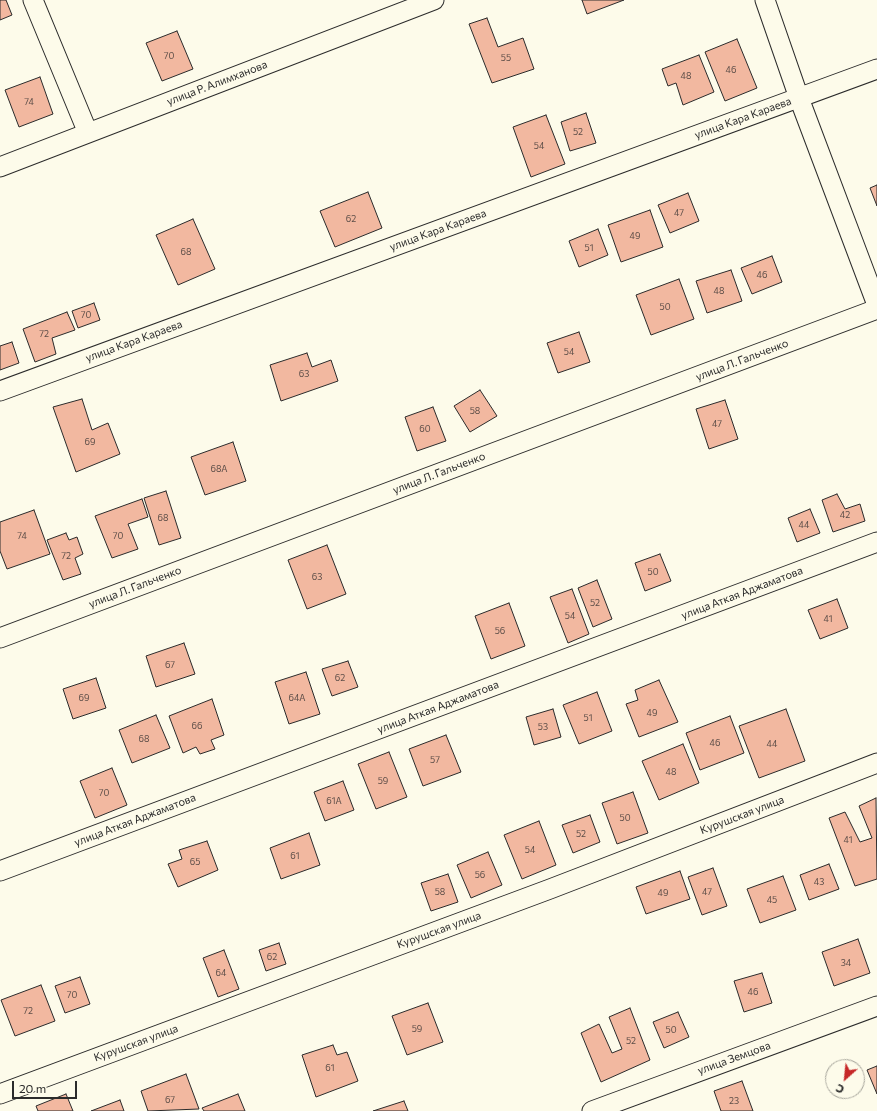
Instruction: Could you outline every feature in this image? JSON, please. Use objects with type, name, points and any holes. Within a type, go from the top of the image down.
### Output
[{"type":"street","points":[[33,0],[88,133]]},
{"type":"street","name":"улица Р. Алимханова","points":[[0,166],[434,0]]},
{"type":"street","points":[[764,0],[799,98],[877,305]]},
{"type":"street","name":"улица Кара Караева","points":[[0,391],[877,69]]},
{"type":"street","name":"улица Л. Гальченко","points":[[0,638],[877,309]]},
{"type":"street","name":"улица Аткая Аджаматова","points":[[0,871],[877,542]]},
{"type":"street","name":"Курушская улица","points":[[0,1094],[536,895],[877,763]]},
{"type":"street","name":"улица Земцова","points":[[592,1111],[877,1006]]},
{"type":"building","points":[[0,0],[6,0],[12,15],[0,20]]},
{"type":"building","points":[[582,0],[624,0],[587,14]]},
{"type":"building","points":[[487,18],[498,47],[523,38],[534,69],[492,83],[469,24]]},
{"type":"building","points":[[177,31],[193,69],[162,81],[146,43]]},
{"type":"building","points":[[737,39],[757,88],[725,101],[705,52]]},
{"type":"building","points":[[699,55],[714,92],[683,105],[676,83],[668,86],[662,69]]},
{"type":"building","points":[[40,77],[53,114],[19,127],[5,90]]},
{"type":"building","points":[[586,113],[596,143],[570,151],[561,122]]},
{"type":"building","points":[[546,115],[565,164],[531,177],[513,127]]},
{"type":"building","points":[[877,185],[877,206],[870,188]]},
{"type":"building","points":[[368,192],[382,228],[335,247],[320,211]]},
{"type":"building","points":[[688,193],[699,221],[670,233],[658,205]]},
{"type":"building","points":[[650,210],[663,247],[621,262],[608,225]]},
{"type":"building","points":[[193,219],[215,269],[178,285],[156,235]]},
{"type":"building","points":[[598,229],[608,255],[579,267],[569,241]]},
{"type":"building","points":[[772,256],[782,282],[752,294],[741,268]]},
{"type":"building","points":[[731,270],[742,301],[707,313],[696,281]]},
{"type":"building","points":[[679,279],[694,319],[651,335],[636,295]]},
{"type":"building","points":[[94,303],[100,320],[78,328],[72,311]]},
{"type":"building","points":[[67,312],[75,330],[52,338],[56,354],[35,362],[23,329]]},
{"type":"building","points":[[579,332],[590,362],[558,373],[547,343]]},
{"type":"building","points":[[12,342],[19,363],[0,370],[0,346]]},
{"type":"building","points":[[307,353],[312,367],[331,360],[338,381],[281,401],[270,365]]},
{"type":"building","points":[[480,390],[497,416],[470,432],[454,406]]},
{"type":"building","points":[[82,399],[92,430],[108,423],[120,454],[76,472],[53,407]]},
{"type":"building","points":[[725,400],[738,439],[709,449],[696,409]]},
{"type":"building","points":[[433,407],[446,441],[417,451],[405,417]]},
{"type":"building","points":[[233,442],[246,481],[205,495],[191,457]]},
{"type":"building","points":[[166,491],[181,538],[159,545],[144,498]]},
{"type":"building","points":[[837,494],[845,509],[860,504],[865,521],[833,532],[822,500]]},
{"type":"building","points":[[142,499],[148,517],[128,524],[138,549],[112,558],[95,516]]},
{"type":"building","points":[[810,509],[820,533],[797,542],[788,518]]},
{"type":"building","points":[[34,510],[50,554],[7,569],[0,551],[0,522]]},
{"type":"building","points":[[66,533],[69,540],[77,537],[83,554],[75,558],[81,574],[63,580],[47,540]]},
{"type":"building","points":[[327,545],[346,594],[307,609],[288,560]]},
{"type":"building","points":[[660,554],[671,581],[645,591],[635,563]]},
{"type":"building","points":[[597,580],[612,619],[593,627],[578,588]]},
{"type":"building","points":[[572,589],[589,634],[568,643],[550,597]]},
{"type":"building","points":[[837,599],[848,628],[820,639],[808,610]]},
{"type":"building","points":[[509,603],[525,646],[491,659],[475,616]]},
{"type":"building","points":[[184,643],[195,674],[156,687],[146,656]]},
{"type":"building","points":[[348,661],[358,687],[332,696],[322,669]]},
{"type":"building","points":[[306,672],[320,714],[289,724],[275,682]]},
{"type":"building","points":[[96,678],[106,708],[73,719],[63,689]]},
{"type":"building","points":[[659,680],[678,722],[639,737],[626,704],[638,700],[635,690]]},
{"type":"building","points":[[597,692],[612,731],[579,744],[563,705]]},
{"type":"building","points":[[212,699],[224,735],[211,740],[215,749],[200,754],[196,747],[183,753],[169,716]]},
{"type":"building","points":[[553,709],[561,737],[534,745],[526,717]]},
{"type":"building","points":[[786,709],[805,761],[759,778],[739,726]]},
{"type":"building","points":[[156,715],[170,748],[132,763],[119,730]]},
{"type":"building","points":[[730,716],[744,753],[700,770],[686,733]]},
{"type":"building","points":[[446,735],[461,772],[423,786],[409,749]]},
{"type":"building","points":[[683,744],[699,783],[659,800],[642,761]]},
{"type":"building","points":[[389,752],[407,797],[376,809],[358,764]]},
{"type":"building","points":[[112,768],[127,805],[95,818],[80,781]]},
{"type":"building","points":[[343,781],[354,810],[325,821],[314,792]]},
{"type":"building","points":[[633,792],[648,833],[617,844],[602,803]]},
{"type":"building","points":[[876,798],[877,879],[855,886],[829,818],[845,812],[860,842],[872,838],[859,806]]},
{"type":"building","points":[[590,815],[600,842],[573,853],[562,825]]},
{"type":"building","points":[[539,821],[556,865],[522,879],[504,835]]},
{"type":"building","points":[[309,833],[320,865],[281,879],[270,848]]},
{"type":"building","points":[[207,841],[218,870],[178,887],[168,864],[182,859],[179,850]]},
{"type":"building","points":[[488,852],[502,885],[471,898],[457,865]]},
{"type":"building","points":[[829,864],[839,889],[809,900],[800,875]]},
{"type":"building","points":[[713,868],[727,906],[702,915],[688,877]]},
{"type":"building","points":[[680,871],[690,899],[646,914],[636,887]]},
{"type":"building","points":[[448,874],[458,902],[431,911],[421,883]]},
{"type":"building","points":[[783,876],[796,910],[760,923],[747,889]]},
{"type":"building","points":[[858,939],[870,973],[834,986],[822,952]]},
{"type":"building","points":[[279,943],[286,964],[266,971],[259,950]]},
{"type":"building","points":[[224,950],[239,989],[218,997],[203,958]]},
{"type":"building","points":[[762,973],[772,1003],[744,1012],[734,981]]},
{"type":"building","points":[[80,977],[90,1004],[65,1013],[55,986]]},
{"type":"building","points":[[41,985],[55,1021],[15,1036],[1,1000]]},
{"type":"building","points":[[428,1003],[443,1042],[407,1055],[392,1016]]},
{"type":"building","points":[[630,1008],[650,1060],[601,1082],[581,1033],[599,1024],[612,1053],[622,1049],[609,1017]]},
{"type":"building","points":[[678,1012],[689,1037],[664,1048],[653,1022]]},
{"type":"building","points":[[333,1045],[337,1055],[347,1052],[358,1081],[316,1097],[302,1055]]},
{"type":"building","points":[[877,1066],[877,1094],[867,1070]]},
{"type":"building","points":[[186,1074],[199,1109],[148,1111],[141,1091]]},
{"type":"building","points":[[742,1081],[753,1111],[721,1111],[714,1091]]},
{"type":"building","points":[[66,1094],[73,1111],[38,1111],[36,1106]]},
{"type":"building","points":[[238,1094],[245,1111],[204,1111],[202,1108]]},
{"type":"building","points":[[120,1100],[124,1111],[91,1111]]},
{"type":"building","points":[[404,1101],[408,1111],[373,1111]]}]
